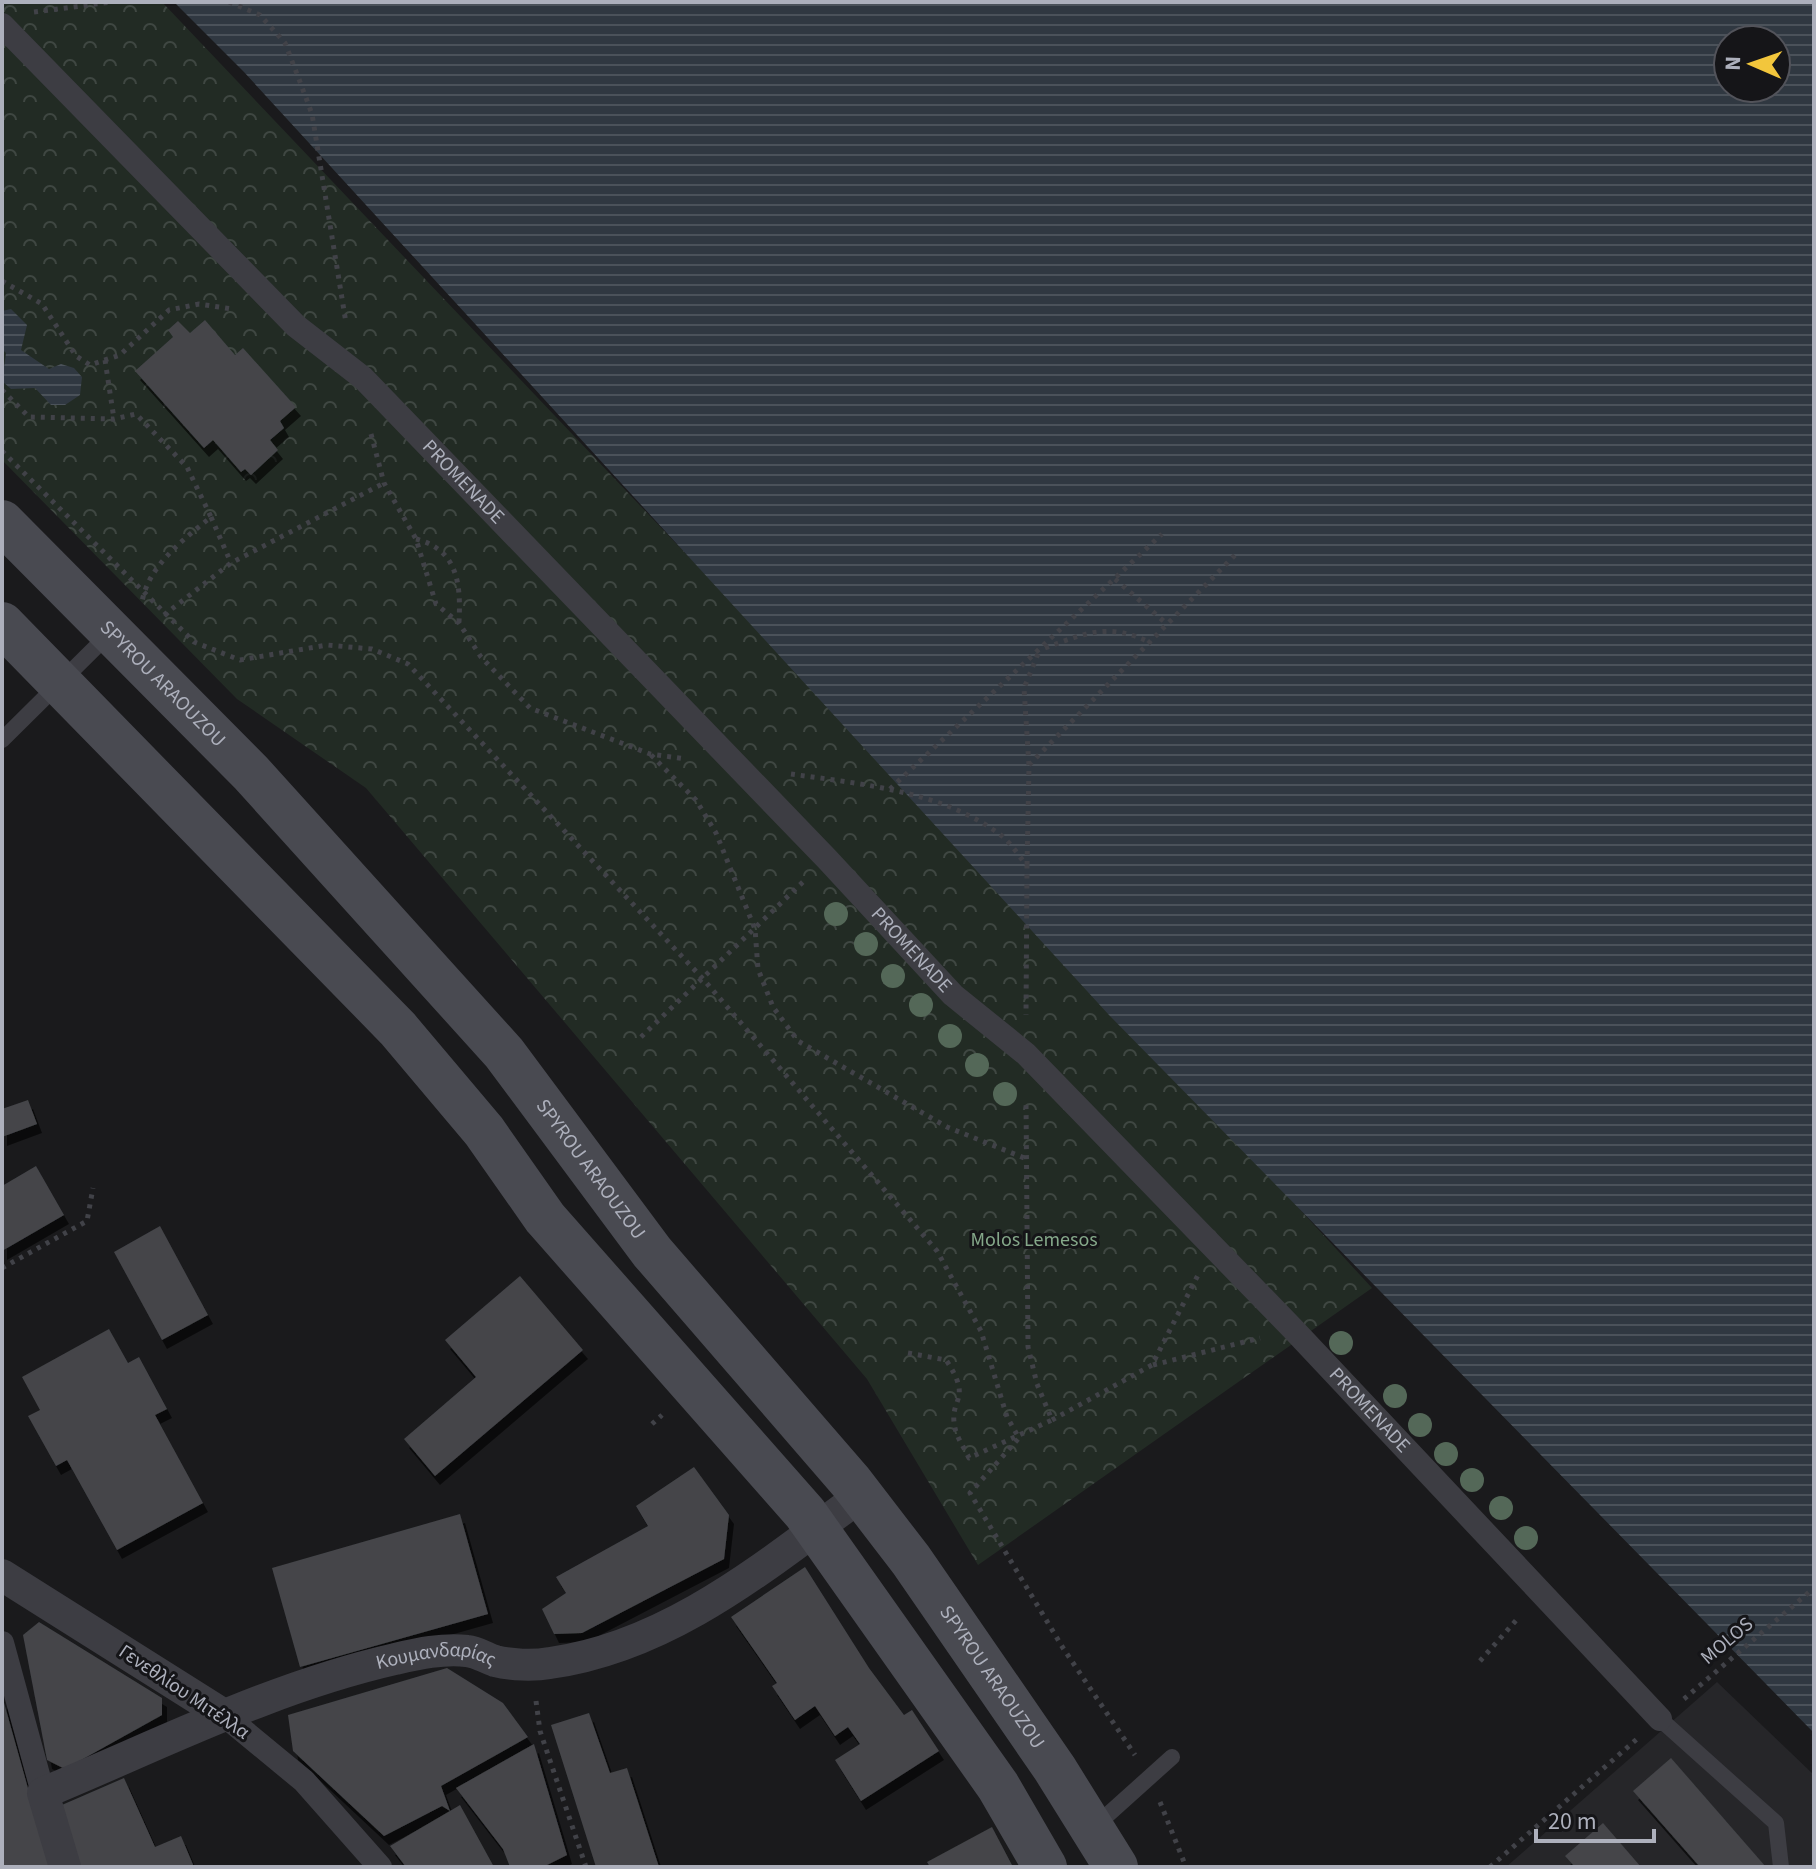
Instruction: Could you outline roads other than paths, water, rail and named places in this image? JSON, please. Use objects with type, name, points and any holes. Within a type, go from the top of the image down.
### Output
[{"type":"main road","name":"SPYROU ARAOUZOU","points":[[2,522],[125,623],[251,773],[504,1053],[652,1252],[862,1495],[919,1572],[1093,1828],[1116,1867]]},
{"type":"main road","points":[[2,624],[210,832],[398,1029],[484,1131],[545,1218],[816,1528],[990,1774],[1045,1867]]},
{"type":"street","name":"PROMENADE","points":[[2,25],[296,326],[363,378],[827,859],[953,995],[1026,1054],[1293,1329],[1660,1719]]},
{"type":"street","name":"Κουμανδαρίας","points":[[43,1793],[285,1690],[394,1659],[444,1650],[470,1651],[497,1661],[530,1664],[559,1661],[615,1648],[673,1623],[734,1589],[862,1495]]},
{"type":"street","name":"Γενεθλίου Μιτέλλα","points":[[2,1575],[224,1715],[304,1781],[380,1867]]},
{"type":"street","points":[[2,1643],[65,1867]]},
{"type":"lane","points":[[2,740],[125,623]]},
{"type":"lane","points":[[1660,1719],[1776,1823],[1781,1867]]},
{"type":"lane","points":[[1093,1828],[1172,1757]]},
{"type":"park label","name":"Molos Lemesos","points":[[1034,1240]]}]
